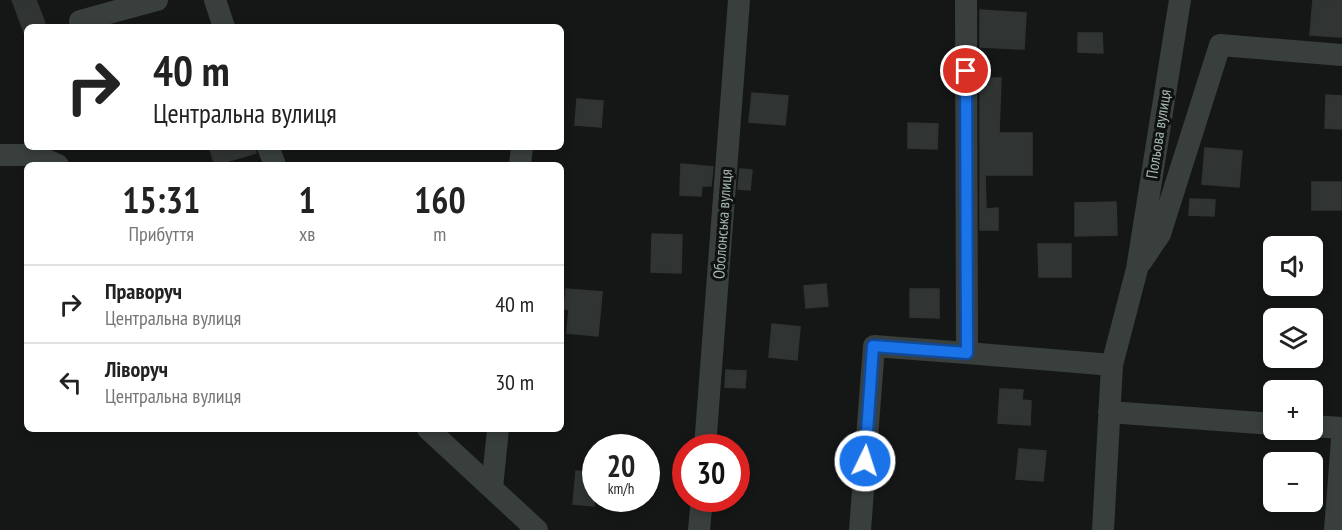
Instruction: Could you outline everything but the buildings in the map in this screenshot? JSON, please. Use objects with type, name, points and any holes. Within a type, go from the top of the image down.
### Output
[{"type":"street","points":[[80,21],[158,0]]},
{"type":"street","points":[[214,0],[223,24]]},
{"type":"street","name":"Оболонська вулиця","points":[[706,434],[739,0]]},
{"type":"street","points":[[966,0],[967,353]]},
{"type":"street","name":"Польова вулиця","points":[[1103,530],[1112,365],[1137,269],[1180,0]]},
{"type":"street","name":"Польова вулиця","points":[[1137,269],[1160,234],[1220,45],[1342,55]]},
{"type":"street","points":[[0,155],[35,155],[51,162]]},
{"type":"street","points":[[860,530],[873,346],[1112,365]]},
{"type":"street","points":[[1109,412],[1263,423]]},
{"type":"street","points":[[1323,427],[1342,428]]},
{"type":"street","points":[[432,432],[537,530]]},
{"type":"street","points":[[492,488],[498,432]]},
{"type":"street","points":[[1335,530],[1342,440]]},
{"type":"street","points":[[699,530],[701,512]]},
{"type":"route","points":[[865,461],[873,346],[967,353],[966,71]]}]
